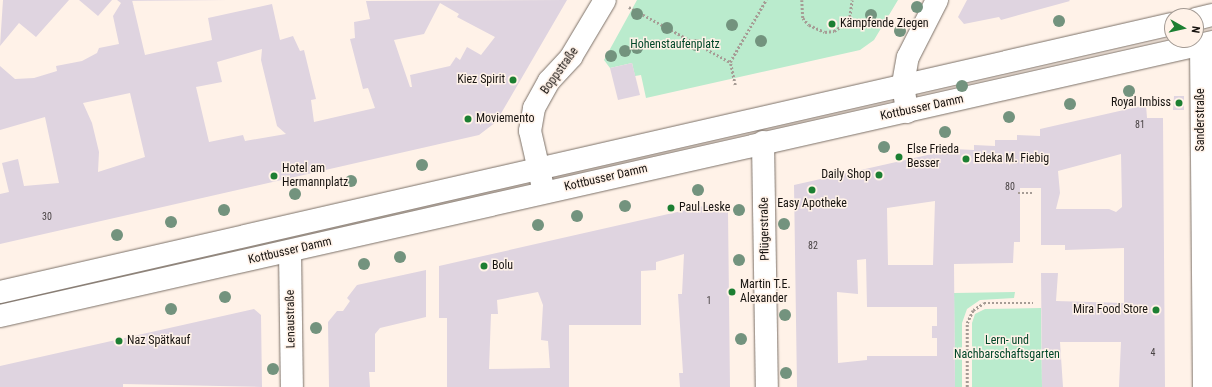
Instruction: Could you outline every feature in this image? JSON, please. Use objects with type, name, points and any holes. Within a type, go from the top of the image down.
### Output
[{"type":"main road","name":"Boppstraße","points":[[544,192],[530,131],[534,108],[549,82],[571,57],[605,0]]},
{"type":"main road","points":[[907,112],[903,84],[912,43],[936,0]]},
{"type":"main road","name":"Kottbusser Damm","points":[[0,292],[903,84],[1164,26]]},
{"type":"main road","name":"Kottbusser Damm","points":[[0,316],[763,142],[907,112],[1206,43]]},
{"type":"main road","name":"Sanderstraße","points":[[1204,387],[1206,43]]},
{"type":"main road","name":"Pflügerstraße","points":[[763,142],[767,387]]},
{"type":"main road","name":"Lenaustraße","points":[[290,251],[292,387]]},
{"type":"path","points":[[736,85],[730,62],[766,0]]},
{"type":"path","points":[[802,0],[804,18],[809,25],[825,32],[834,31],[848,21],[852,0]]},
{"type":"path","points":[[629,7],[730,62]]},
{"type":"path","points":[[1018,193],[1032,193]]},
{"type":"path","points":[[967,387],[967,323],[973,310],[984,304],[1033,303]]},
{"type":"green space","name":"Hohenstaufenplatz","points":[[637,0],[898,0],[874,40],[860,50],[646,98],[641,75],[635,76],[632,63],[610,68],[604,60]]},
{"type":"green space","points":[[1015,292],[1014,298],[980,300],[967,309],[962,323],[962,387],[955,387],[954,293]]},
{"type":"green space","name":"Lern- und Nachbarschaftsgarten","points":[[1041,308],[1042,387],[972,387],[972,323],[975,314],[985,309]]},
{"type":"building","points":[[3,0],[69,0],[36,37],[19,23],[0,46]]},
{"type":"building","points":[[79,0],[112,0],[98,16]]},
{"type":"building","points":[[117,0],[132,0],[145,55],[212,40],[208,18],[272,4],[280,40],[293,36],[300,51],[304,50],[316,99],[311,100],[314,122],[375,108],[368,88],[363,89],[350,39],[355,38],[354,22],[370,19],[366,1],[567,0],[496,122],[479,135],[0,244],[0,194],[9,192],[2,163],[18,159],[24,186],[59,183],[45,117],[0,130],[0,66],[15,79],[34,78],[57,71],[56,66],[82,61],[97,53],[99,48],[119,44],[113,16],[121,3]],"holes":[[[440,3],[459,14],[457,17],[495,37],[481,55],[467,47],[460,60],[456,57],[450,66],[410,75],[412,87],[410,87],[394,40],[424,34]],[[262,49],[261,60],[277,126],[286,134],[245,141],[243,135],[209,142],[196,87],[222,82],[217,62]],[[130,93],[145,157],[98,172],[99,152],[92,123],[83,103]]]},
{"type":"building","points":[[967,0],[1070,1],[1001,20],[999,17],[964,24],[958,17]]},
{"type":"building","points":[[632,63],[640,95],[618,100],[610,68]]},
{"type":"building","name":"Royal Imbiss","points":[[1174,96],[1184,96],[1184,110],[1173,110]]},
{"type":"building","points":[[1146,105],[1147,118],[1163,118],[1165,387],[1119,387],[1121,342],[1060,342],[1063,387],[1042,387],[1041,273],[1058,273],[1056,301],[1124,303],[1124,248],[1065,250],[1065,245],[1041,245],[1041,188],[1020,188],[1020,242],[1014,242],[1013,263],[954,264],[955,387],[797,387],[794,185],[954,149],[974,150],[974,145],[995,146],[995,140],[1017,140],[1017,135],[1040,136],[1040,129]],"holes":[[[1121,154],[1122,207],[1116,212],[1109,209],[1056,209],[1060,193],[1058,171]],[[935,201],[933,265],[888,265],[887,208]],[[866,259],[867,307],[937,307],[937,326],[932,326],[932,338],[937,338],[937,356],[867,356],[867,360],[838,363],[837,292],[858,294],[857,260]]]},
{"type":"building","points":[[717,203],[728,211],[730,387],[680,387],[679,373],[683,373],[678,294],[682,294],[684,254],[656,262],[656,270],[641,271],[641,325],[569,325],[569,387],[447,387],[447,318],[439,318],[439,266]],"holes":[[[538,292],[543,305],[541,340],[548,341],[550,368],[489,369],[491,314],[498,314],[497,300]]]},
{"type":"building","points":[[426,270],[426,317],[380,328],[375,334],[375,372],[369,372],[370,387],[329,387],[328,322],[337,311],[343,311],[350,301],[347,298],[357,285]]},
{"type":"building","points":[[254,309],[261,315],[262,387],[123,384],[123,387],[0,387],[0,366]]},
{"type":"place","name":"Kämpfende Ziegen","points":[[832,24]]},
{"type":"place","name":"Kiez Spirit","points":[[513,80]]},
{"type":"place","name":"Royal Imbiss","points":[[1179,103]]},
{"type":"place","name":"Moviemento","points":[[468,119]]},
{"type":"place","name":"Else Frieda Besser","points":[[899,157]]},
{"type":"place","name":"Edeka M. Fiebig","points":[[966,159]]},
{"type":"place","name":"Daily Shop","points":[[879,175]]},
{"type":"place","name":"Hotel am Hermannplatz","points":[[274,176]]},
{"type":"place","name":"Easy Apotheke","points":[[812,190]]},
{"type":"place","name":"Paul Leske","points":[[671,208]]},
{"type":"place","name":"Bolu","points":[[484,266]]},
{"type":"place","name":"Martin T.E. Alexander","points":[[732,292]]},
{"type":"place","name":"Mira Food Store","points":[[1156,310]]},
{"type":"place","name":"Naz Spätkauf","points":[[119,341]]}]
